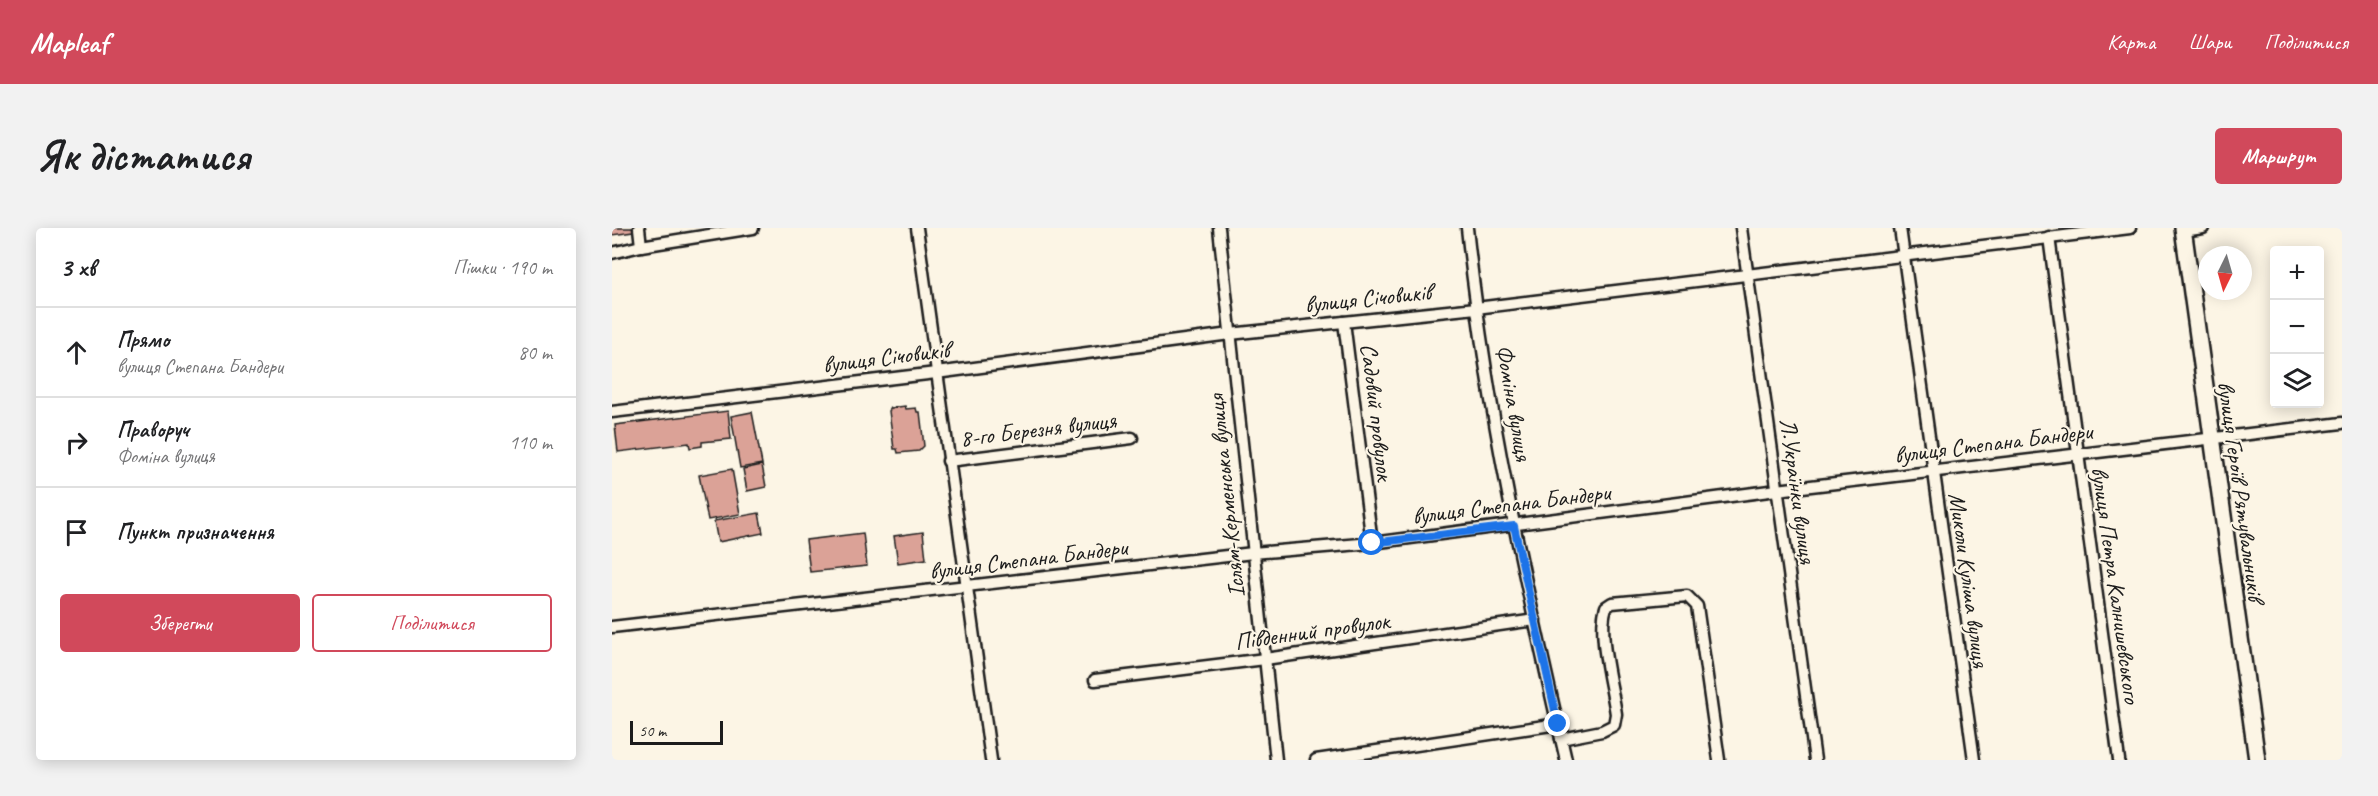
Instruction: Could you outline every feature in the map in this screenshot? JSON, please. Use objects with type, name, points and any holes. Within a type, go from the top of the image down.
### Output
[{"type":"street","points":[[639,228],[641,246]]},
{"type":"street","points":[[612,253],[641,246],[753,228]]},
{"type":"street","name":"8-го Березня вулиця","points":[[917,228],[991,760]]},
{"type":"street","name":"Іслям-Керменська вулиця","points":[[1219,228],[1252,553],[1276,760]]},
{"type":"street","name":"Фоміна вулиця","points":[[1467,228],[1476,308],[1514,526],[1566,760]]},
{"type":"street","name":"Л.Українки вулиця","points":[[1741,228],[1815,760]]},
{"type":"street","name":"Миколи Куліша вулиця","points":[[1900,228],[1974,760]]},
{"type":"street","name":"вулиця Січовиків","points":[[612,411],[936,373],[1230,334],[1476,308],[2130,228]]},
{"type":"street","points":[[2183,230],[2203,228]]},
{"type":"street","name":"вулиця Героїв Рятувальників","points":[[2183,230],[2210,437],[2257,760]]},
{"type":"street","name":"вулиця Петра Калнишевського","points":[[2049,237],[2118,760]]},
{"type":"street","name":"Садовий провулок","points":[[1344,322],[1372,543]]},
{"type":"street","name":"вулиця Степана Бандери","points":[[612,627],[966,588],[1252,553],[1372,543],[1777,490],[2342,423]]},
{"type":"street","name":"8-го Березня вулиця","points":[[948,461],[1132,438]]},
{"type":"street","points":[[1561,739],[1602,731],[1614,725],[1616,714],[1604,625],[1606,607],[1612,603],[1687,596],[1697,606],[1719,760]]},
{"type":"street","name":"Південний провулок","points":[[1095,680],[1265,659],[1535,620]]},
{"type":"street","points":[[1316,760],[1558,724]]},
{"type":"building","points":[[612,228],[633,228],[633,232],[612,235]]},
{"type":"building","points":[[905,406],[906,409],[916,408],[917,412],[920,412],[924,446],[919,451],[898,453],[897,449],[894,449],[889,411],[891,408]]},
{"type":"building","points":[[728,411],[731,439],[702,442],[702,446],[690,448],[689,443],[618,452],[615,425]]},
{"type":"building","points":[[752,412],[762,464],[740,468],[731,416]]},
{"type":"building","points":[[762,465],[766,487],[747,491],[743,469]]},
{"type":"building","points":[[732,469],[740,514],[708,520],[699,475]]},
{"type":"building","points":[[759,513],[763,533],[718,542],[714,521]]},
{"type":"building","points":[[923,532],[926,559],[898,563],[894,536]]},
{"type":"building","points":[[863,533],[867,566],[810,572],[806,540]]},
{"type":"route","points":[[1372,543],[1514,526],[1558,724]]}]
